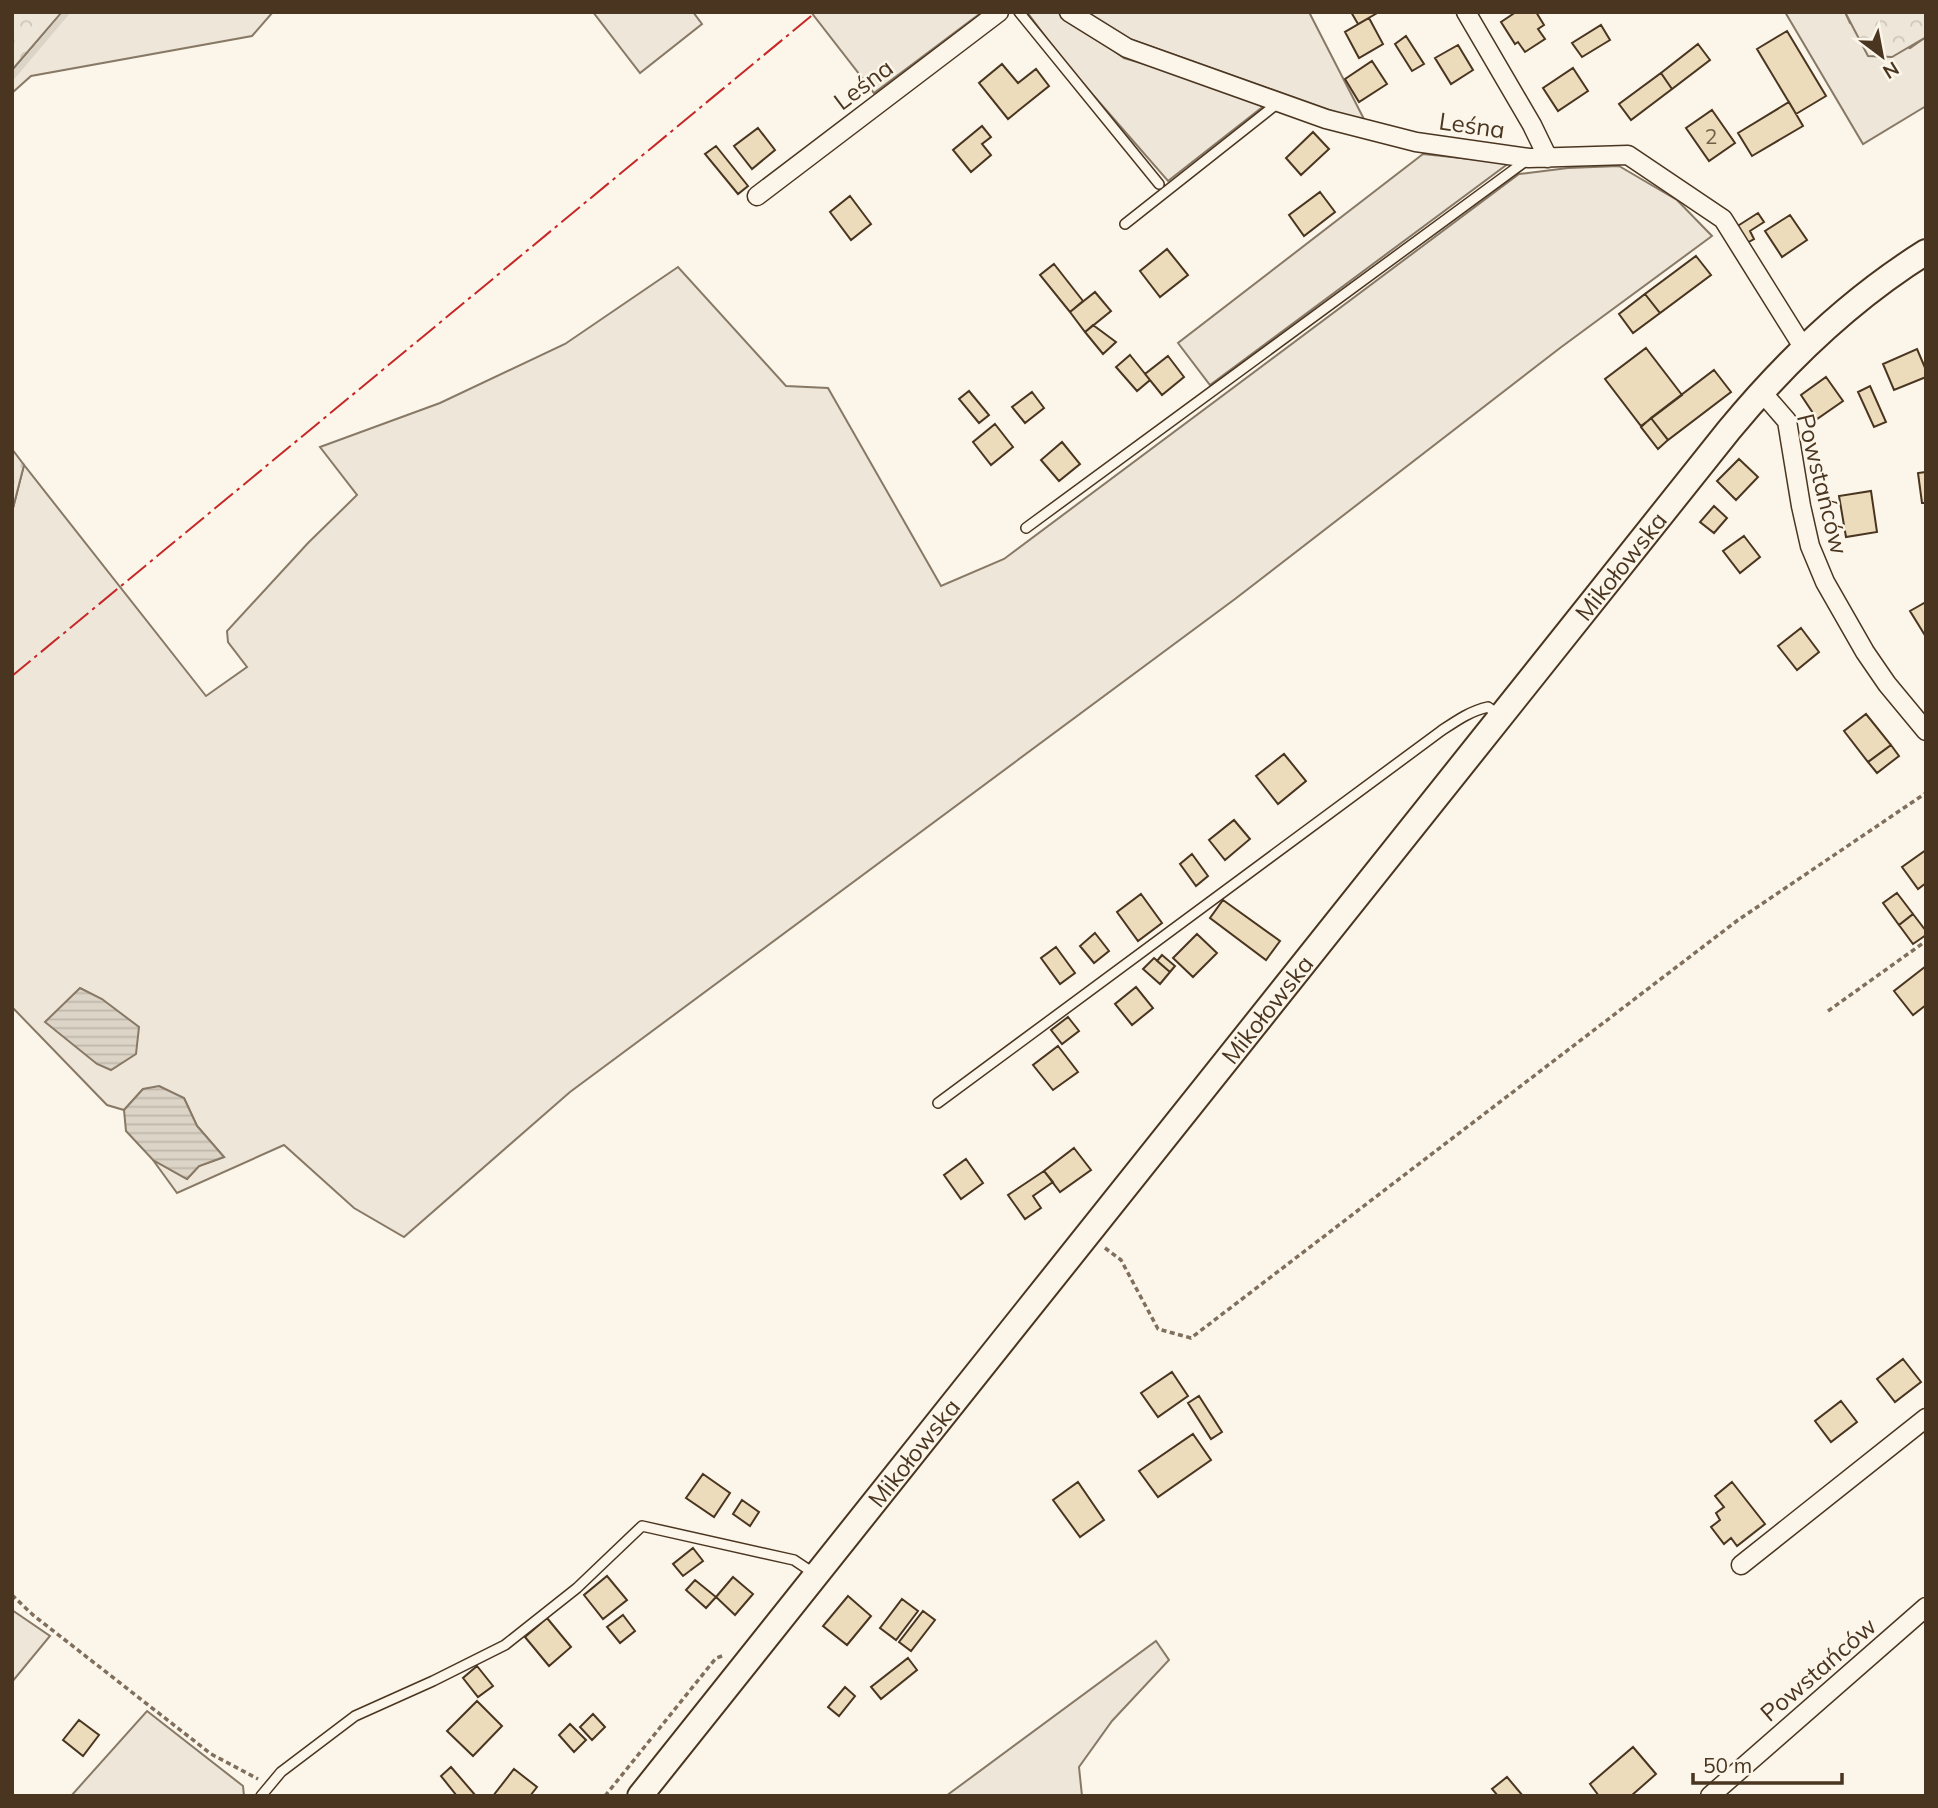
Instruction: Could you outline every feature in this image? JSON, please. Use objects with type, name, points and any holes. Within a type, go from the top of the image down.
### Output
[{"type":"main road","name":"Mikołowska","points":[[640,1796],[1638,541],[1761,391],[1803,347],[1874,288],[1926,252]]},
{"type":"street","name":"Leśna","points":[[757,196],[999,12]]},
{"type":"street","name":"Leśna","points":[[1069,12],[1127,48],[1326,119],[1416,142],[1528,158],[1628,155],[1723,219],[1803,347]]},
{"type":"street","points":[[1466,12],[1532,125],[1548,158]]},
{"type":"street","name":"Powstańców","points":[[1761,391],[1787,421],[1810,545],[1825,582],[1844,619],[1879,674],[1926,731]]},
{"type":"street","points":[[1741,1565],[1926,1418]]},
{"type":"street","name":"Powstańców","points":[[1710,1796],[1926,1607]]},
{"type":"lane","points":[[1019,12],[1159,184]]},
{"type":"lane","points":[[1125,224],[1280,102]]},
{"type":"lane","points":[[1026,528],[1528,158]]},
{"type":"lane","points":[[938,1103],[1441,731],[1469,713],[1488,707],[1501,716]]},
{"type":"lane","points":[[261,1796],[281,1772],[355,1716],[505,1645],[577,1588],[642,1526],[794,1560],[817,1575]]},
{"type":"path","points":[[1084,1239],[1111,1251],[1121,1260],[1158,1329],[1191,1338],[1738,920],[1926,793]]},
{"type":"path","points":[[1828,1011],[1926,940]]},
{"type":"path","points":[[12,1595],[33,1615],[211,1754],[269,1786]]},
{"type":"path","points":[[604,1796],[716,1658],[736,1651],[755,1652]]},
{"type":"green space","points":[[12,12],[62,12],[12,70]]},
{"type":"green space","points":[[62,12],[273,12],[252,36],[31,76],[12,93],[12,70]]},
{"type":"green space","points":[[593,12],[693,12],[702,24],[640,73]]},
{"type":"green space","points":[[811,12],[982,12],[874,93]]},
{"type":"green space","points":[[1027,12],[1060,12],[1124,58],[1226,88],[1265,105],[1168,181],[1066,64]]},
{"type":"green space","points":[[1081,12],[1309,12],[1366,123],[1127,38]]},
{"type":"green space","points":[[1785,12],[1845,12],[1850,23],[1910,48],[1926,37],[1926,106],[1863,144]]},
{"type":"green space","points":[[1845,12],[1926,12],[1926,37],[1892,57],[1868,56]]},
{"type":"green space","points":[[1423,154],[1509,163],[1210,385],[1178,343]]},
{"type":"green space","points":[[1619,166],[1677,200],[1712,236],[1560,348],[1235,599],[570,1092],[404,1237],[354,1208],[284,1145],[177,1193],[153,1160],[187,1179],[199,1166],[224,1157],[197,1126],[184,1098],[143,1089],[124,1110],[107,1105],[12,1007],[12,512],[24,465],[206,696],[247,667],[228,642],[227,631],[308,543],[357,495],[320,447],[440,403],[565,344],[678,267],[786,386],[828,388],[941,586],[1004,559],[1519,174]]},
{"type":"green space","points":[[12,449],[24,465],[12,512]]},
{"type":"green space","points":[[12,1610],[50,1636],[12,1682]]},
{"type":"green space","points":[[1156,1641],[1169,1660],[1112,1721],[1079,1767],[1082,1796],[946,1796]]},
{"type":"green space","points":[[147,1711],[243,1786],[244,1796],[71,1796]]},
{"type":"shaded area","points":[[80,988],[102,999],[139,1027],[136,1054],[111,1070],[97,1064],[45,1022]]},
{"type":"shaded area","points":[[159,1086],[184,1098],[197,1126],[224,1157],[199,1166],[187,1179],[153,1160],[126,1131],[124,1110],[143,1089]]},
{"type":"building","points":[[1351,12],[1379,12],[1358,24]]},
{"type":"building","points":[[1516,12],[1536,12],[1544,25],[1538,29],[1545,39],[1525,52],[1518,42],[1515,44],[1501,22]]},
{"type":"building","points":[[1369,18],[1383,44],[1359,58],[1345,32]]},
{"type":"building","points":[[1601,25],[1610,40],[1582,57],[1572,43]]},
{"type":"building","points":[[1787,31],[1826,96],[1796,114],[1757,49]]},
{"type":"building","points":[[1406,36],[1424,64],[1412,71],[1395,44]]},
{"type":"building","points":[[1698,44],[1710,60],[1672,89],[1661,73]]},
{"type":"building","points":[[1458,45],[1473,70],[1451,84],[1435,58]]},
{"type":"building","points":[[1372,61],[1387,84],[1359,102],[1345,79]]},
{"type":"building","points":[[1002,64],[1018,83],[1036,69],[1049,86],[1008,119],[979,83]]},
{"type":"building","points":[[1573,68],[1588,91],[1558,111],[1543,88]]},
{"type":"building","points":[[1661,73],[1672,89],[1631,120],[1619,104]]},
{"type":"building","points":[[1789,102],[1803,126],[1752,156],[1738,133]]},
{"type":"building","points":[[1712,110],[1735,143],[1709,161],[1686,128]]},
{"type":"building","points":[[982,126],[991,137],[982,144],[991,155],[971,172],[953,150]]},
{"type":"building","points":[[758,128],[775,150],[752,169],[734,146]]},
{"type":"building","points":[[1313,132],[1329,149],[1301,175],[1286,158]]},
{"type":"building","points":[[716,146],[748,186],[738,194],[705,154]]},
{"type":"building","points":[[1320,192],[1335,212],[1304,236],[1289,215]]},
{"type":"building","points":[[850,196],[871,224],[851,240],[830,212]]},
{"type":"building","points":[[1758,213],[1764,222],[1750,231],[1754,239],[1745,244],[1736,227]]},
{"type":"building","points":[[1790,215],[1807,240],[1782,257],[1765,231]]},
{"type":"building","points":[[1167,249],[1188,275],[1160,297],[1140,271]]},
{"type":"building","points":[[1696,256],[1711,275],[1660,313],[1645,294]]},
{"type":"building","points":[[1054,264],[1083,301],[1070,312],[1040,275]]},
{"type":"building","points":[[1095,292],[1111,311],[1085,332],[1070,312]]},
{"type":"building","points":[[1645,294],[1660,313],[1633,333],[1619,314]]},
{"type":"building","points":[[1093,325],[1116,342],[1103,354],[1085,332]]},
{"type":"building","points":[[1646,348],[1682,395],[1641,426],[1605,379]]},
{"type":"building","points":[[1917,349],[1926,370],[1926,377],[1894,390],[1883,364]]},
{"type":"building","points":[[1130,355],[1150,380],[1137,391],[1116,367]]},
{"type":"building","points":[[1168,356],[1184,377],[1162,395],[1145,374]]},
{"type":"building","points":[[1714,370],[1731,392],[1668,440],[1651,418]]},
{"type":"building","points":[[1826,377],[1843,401],[1817,419],[1801,395]]},
{"type":"building","points":[[1870,386],[1886,422],[1874,427],[1858,392]]},
{"type":"building","points":[[969,391],[989,415],[979,423],[959,399]]},
{"type":"building","points":[[1032,392],[1044,408],[1025,423],[1012,407]]},
{"type":"building","points":[[1651,418],[1668,440],[1658,449],[1641,427]]},
{"type":"building","points":[[995,424],[1013,447],[991,465],[973,442]]},
{"type":"building","points":[[1062,442],[1080,464],[1059,481],[1041,460]]},
{"type":"building","points":[[1739,459],[1758,477],[1736,500],[1717,481]]},
{"type":"building","points":[[1926,472],[1926,503],[1922,503],[1918,473]]},
{"type":"building","points":[[1871,491],[1877,532],[1846,537],[1839,496]]},
{"type":"building","points":[[1714,506],[1727,518],[1714,533],[1700,522]]},
{"type":"building","points":[[1744,536],[1760,557],[1740,573],[1723,551]]},
{"type":"building","points":[[1926,602],[1926,637],[1910,611]]},
{"type":"building","points":[[1801,628],[1819,652],[1797,670],[1778,646]]},
{"type":"building","points":[[1866,714],[1891,745],[1868,762],[1844,731]]},
{"type":"building","points":[[1891,745],[1899,756],[1877,773],[1868,762]]},
{"type":"building","points":[[1284,754],[1306,781],[1278,804],[1256,776]]},
{"type":"building","points":[[1234,820],[1250,839],[1225,860],[1209,840]]},
{"type":"building","points":[[1926,850],[1926,883],[1918,889],[1902,867]]},
{"type":"building","points":[[1192,854],[1208,876],[1196,886],[1180,864]]},
{"type":"building","points":[[1897,893],[1913,914],[1899,925],[1883,903]]},
{"type":"building","points":[[1141,894],[1162,923],[1138,941],[1117,912]]},
{"type":"building","points":[[1223,900],[1280,941],[1266,960],[1210,918]]},
{"type":"building","points":[[1913,914],[1926,931],[1926,935],[1913,944],[1899,925]]},
{"type":"building","points":[[1095,933],[1109,951],[1094,963],[1080,946]]},
{"type":"building","points":[[1197,934],[1217,953],[1193,977],[1173,958]]},
{"type":"building","points":[[1056,947],[1075,973],[1060,984],[1041,958]]},
{"type":"building","points":[[1162,955],[1175,966],[1170,972],[1157,961]]},
{"type":"building","points":[[1154,958],[1170,972],[1160,984],[1143,969]]},
{"type":"building","points":[[1926,966],[1926,1005],[1913,1015],[1894,991]]},
{"type":"building","points":[[1136,987],[1153,1008],[1132,1025],[1115,1004]]},
{"type":"building","points":[[1068,1017],[1079,1031],[1062,1044],[1051,1030]]},
{"type":"building","points":[[1058,1046],[1078,1072],[1053,1090],[1033,1065]]},
{"type":"building","points":[[1074,1148],[1091,1170],[1060,1192],[1044,1171]]},
{"type":"building","points":[[966,1159],[983,1183],[961,1199],[944,1175]]},
{"type":"building","points":[[1044,1171],[1053,1182],[1033,1196],[1041,1208],[1025,1219],[1008,1195]]},
{"type":"building","points":[[1903,1359],[1921,1382],[1895,1402],[1877,1379]]},
{"type":"building","points":[[1172,1372],[1188,1396],[1158,1417],[1141,1393]]},
{"type":"building","points":[[1199,1396],[1222,1432],[1211,1439],[1188,1403]]},
{"type":"building","points":[[1841,1401],[1857,1422],[1831,1442],[1815,1421]]},
{"type":"building","points":[[1193,1434],[1211,1460],[1158,1497],[1139,1471]]},
{"type":"building","points":[[703,1474],[730,1493],[714,1517],[686,1498]]},
{"type":"building","points":[[1078,1482],[1104,1520],[1080,1537],[1053,1500]]},
{"type":"building","points":[[1732,1482],[1765,1524],[1737,1546],[1731,1538],[1724,1544],[1711,1527],[1720,1520],[1716,1513],[1724,1507],[1715,1496]]},
{"type":"building","points":[[742,1500],[759,1512],[750,1526],[733,1514]]},
{"type":"building","points":[[693,1548],[703,1561],[683,1576],[673,1564]]},
{"type":"building","points":[[607,1576],[627,1600],[603,1619],[584,1595]]},
{"type":"building","points":[[733,1577],[753,1594],[735,1615],[716,1597]]},
{"type":"building","points":[[695,1580],[716,1597],[706,1608],[686,1590]]},
{"type":"building","points":[[848,1596],[871,1616],[847,1645],[823,1626]]},
{"type":"building","points":[[902,1599],[918,1611],[896,1640],[880,1628]]},
{"type":"building","points":[[923,1611],[935,1620],[911,1651],[899,1642]]},
{"type":"building","points":[[623,1615],[635,1631],[620,1643],[607,1627]]},
{"type":"building","points":[[547,1618],[571,1647],[549,1666],[525,1637]]},
{"type":"building","points":[[908,1658],[917,1670],[881,1699],[871,1687]]},
{"type":"building","points":[[477,1666],[493,1686],[478,1697],[463,1678]]},
{"type":"building","points":[[845,1687],[855,1696],[839,1716],[828,1707]]},
{"type":"building","points":[[477,1701],[502,1726],[473,1756],[447,1731]]},
{"type":"building","points":[[593,1714],[605,1727],[592,1740],[580,1727]]},
{"type":"building","points":[[79,1720],[99,1735],[83,1756],[63,1740]]},
{"type":"building","points":[[570,1724],[586,1740],[574,1752],[559,1735]]},
{"type":"building","points":[[1633,1747],[1656,1774],[1631,1796],[1599,1796],[1590,1784]]},
{"type":"building","points":[[451,1767],[476,1796],[457,1796],[441,1776]]},
{"type":"building","points":[[514,1769],[537,1787],[530,1796],[493,1796]]},
{"type":"building","points":[[1507,1777],[1523,1796],[1498,1796],[1492,1789]]},
{"type":"waterway","points":[[12,77],[67,12]]},
{"type":"power","points":[[12,676],[816,12]]}]
